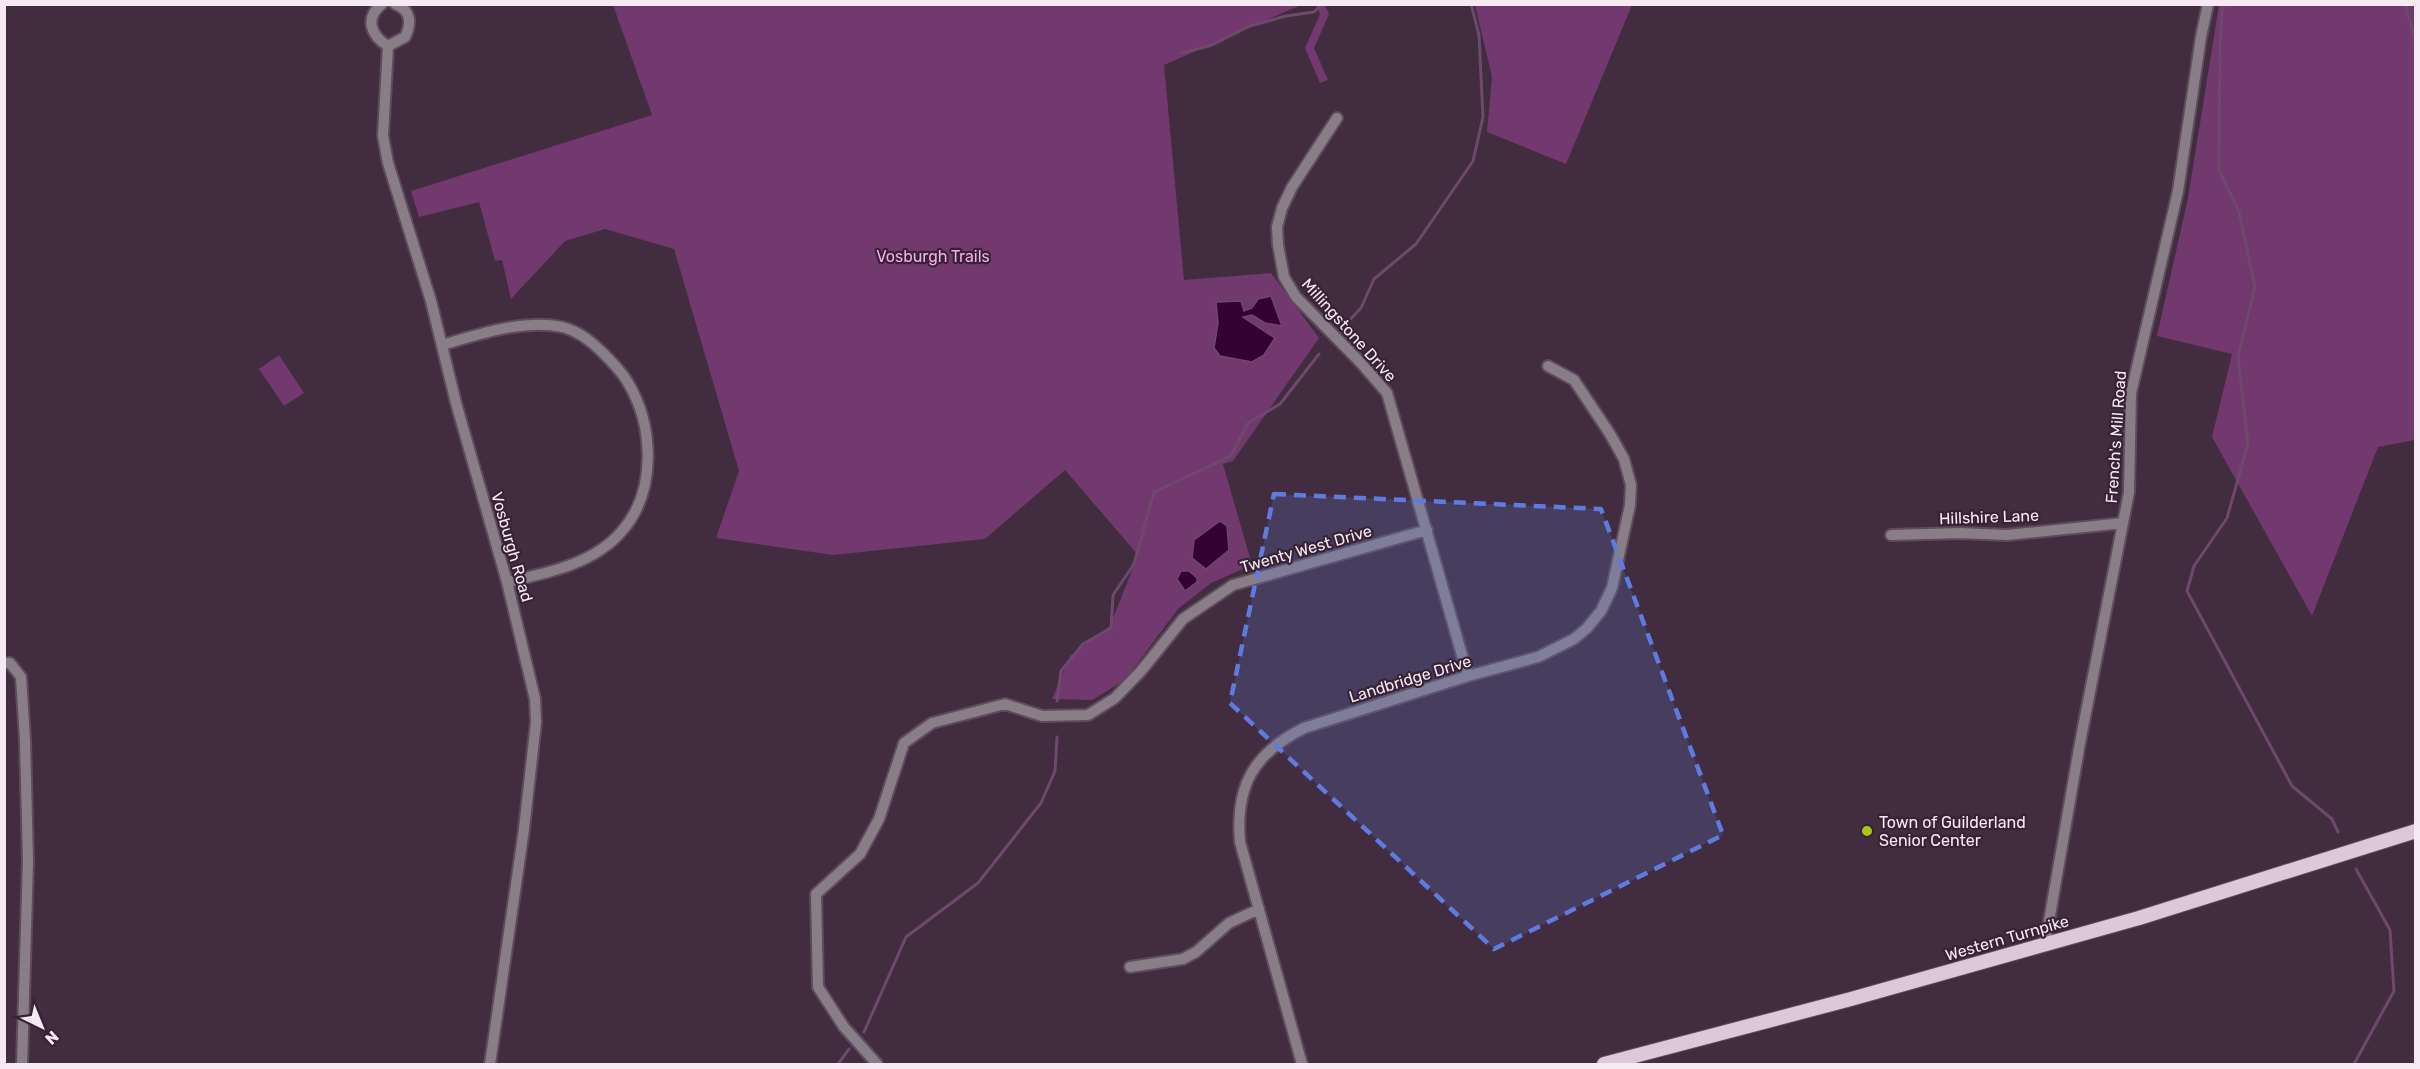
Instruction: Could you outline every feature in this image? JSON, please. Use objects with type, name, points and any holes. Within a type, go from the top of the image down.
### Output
[{"type":"main road","name":"Western Turnpike","points":[[1604,1065],[1851,999],[2139,918],[2415,831]]},
{"type":"street","points":[[382,4],[371,17],[370,24],[374,34],[388,46],[405,37],[410,24],[406,12],[395,4]]},
{"type":"street","name":"French's Mill Road","points":[[2045,944],[2080,743],[2129,492],[2131,393],[2178,191],[2208,4]]},
{"type":"street","name":"Vosburgh Road","points":[[388,46],[383,136],[388,163],[430,301],[456,403],[507,582],[527,658],[536,722],[513,915],[490,1065]]},
{"type":"street","name":"Millingstone Drive","points":[[1336,118],[1292,187],[1282,208],[1277,227],[1284,277],[1296,297],[1387,393],[1468,676]]},
{"type":"street","points":[[442,345],[511,327],[545,324],[565,328],[594,344],[617,367],[636,398],[645,427],[648,459],[645,488],[633,516],[622,532],[607,545],[579,562],[544,574],[507,582]]},
{"type":"street","name":"Landbridge Drive","points":[[1302,1065],[1240,842],[1238,822],[1240,800],[1255,764],[1288,735],[1468,676],[1538,657],[1560,648],[1587,628],[1601,611],[1612,588],[1630,506],[1630,485],[1624,459],[1574,380],[1548,366]]},
{"type":"street","name":"Hillshire Lane","points":[[1892,535],[1960,533],[2007,535],[2123,523]]},
{"type":"street","name":"Twenty West Drive","points":[[877,1065],[844,1027],[818,987],[816,894],[860,854],[879,819],[904,743],[932,723],[1005,704],[1042,716],[1088,715],[1115,698],[1141,671],[1183,619],[1233,585],[1427,530]]},
{"type":"street","points":[[4,663],[10,663],[21,677],[25,740],[28,861],[22,1065]]},
{"type":"street","points":[[1130,967],[1183,959],[1196,952],[1229,923],[1259,909]]},
{"type":"highlighted area","points":[[1274,494],[1601,509],[1723,835],[1494,949],[1230,703]]},
{"type":"green space","name":"Vosburgh Trails","points":[[613,5],[1301,5],[1164,65],[1184,280],[1271,273],[1319,338],[1233,461],[1223,464],[1252,565],[1211,583],[1178,609],[1125,680],[1092,700],[1052,699],[1070,656],[1110,626],[1138,555],[1065,470],[985,539],[833,555],[716,538],[739,471],[674,249],[605,229],[565,241],[511,299],[502,260],[495,261],[479,202],[419,217],[411,191],[652,115]]},
{"type":"green space","points":[[1316,5],[1325,5],[1329,14],[1314,48],[1328,80],[1320,83],[1305,48],[1320,14]]},
{"type":"green space","points":[[1475,5],[1632,5],[1566,164],[1487,132],[1492,77]]},
{"type":"green space","points":[[2219,5],[2415,5],[2415,440],[2378,447],[2312,616],[2212,437],[2232,354],[2157,336],[2188,198]]},
{"type":"green space","points":[[279,355],[304,393],[284,406],[259,369]]},
{"type":"shaded area","points":[[1271,296],[1282,326],[1265,323],[1252,315],[1243,317],[1275,338],[1264,355],[1252,362],[1220,356],[1214,348],[1218,323],[1216,302],[1241,301],[1244,311],[1252,308],[1258,299]]},
{"type":"shaded area","points":[[1220,521],[1227,526],[1229,550],[1206,569],[1192,558],[1194,540]]},
{"type":"shaded area","points":[[1181,571],[1189,571],[1197,578],[1197,582],[1185,591],[1177,579]]},
{"type":"waterway","points":[[1182,53],[1212,45],[1250,26],[1286,16],[1314,12],[1322,4]]},
{"type":"waterway","points":[[1346,324],[1361,308],[1374,279],[1416,244],[1473,161],[1483,117],[1479,35],[1471,4]]},
{"type":"waterway","points":[[2225,4],[2222,10],[2220,49],[2219,170],[2239,212],[2255,287],[2238,356],[2248,444],[2227,518],[2194,566],[2187,591],[2292,786],[2332,819],[2338,832]]},
{"type":"waterway","points":[[2405,4],[2416,43]]},
{"type":"waterway","points":[[1057,701],[1061,671],[1083,644],[1111,628],[1113,595],[1134,564],[1154,492],[1231,456],[1248,423],[1280,404],[1319,354]]},
{"type":"waterway","points":[[864,1032],[906,937],[978,883],[1041,803],[1055,771],[1057,737]]},
{"type":"waterway","points":[[2354,1064],[2394,991],[2390,930],[2356,869]]},
{"type":"waterway","points":[[838,1064],[849,1049]]},
{"type":"place","name":"Town of Guilderland Senior Center","points":[[1867,831]]}]
